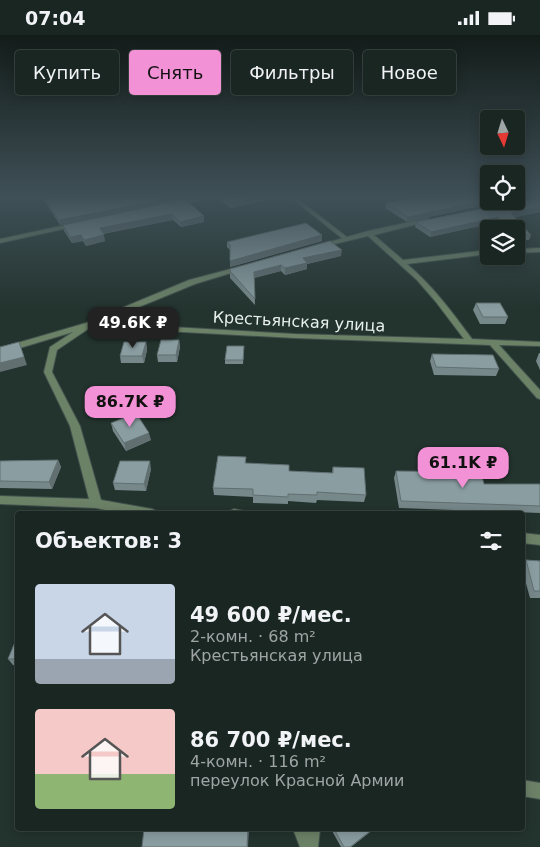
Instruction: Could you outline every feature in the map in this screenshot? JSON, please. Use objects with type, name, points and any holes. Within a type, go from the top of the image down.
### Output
[{"type":"street","points":[[0,241],[29,235]]},
{"type":"street","points":[[306,249],[359,235]]},
{"type":"street","points":[[370,235],[403,262],[439,300],[470,342]]},
{"type":"street","points":[[525,251],[540,250]]},
{"type":"street","points":[[403,262],[480,253]]},
{"type":"street","points":[[96,504],[75,426],[48,372],[53,349],[88,325],[192,282],[249,266]]},
{"type":"street","name":"Крестьянская улица","points":[[0,351],[88,325],[295,336],[540,344]]},
{"type":"street","points":[[493,343],[540,396]]},
{"type":"street","points":[[0,501],[96,504],[135,511]]},
{"type":"street","points":[[525,538],[540,540]]},
{"type":"street","points":[[525,788],[540,791]]},
{"type":"street","points":[[302,831],[309,847]]},
{"type":"street","points":[[309,847],[312,831]]},
{"type":"lane","points":[[341,235],[345,238]]},
{"type":"building","points":[[69,235],[104,235],[84,240],[81,235],[70,237]]},
{"type":"building","points":[[257,235],[322,235],[230,261],[230,245],[227,242]]},
{"type":"building","points":[[330,241],[342,250],[303,258],[307,263],[285,268],[281,265],[254,272],[255,299],[230,271],[230,269]]},
{"type":"building","points":[[476,303],[500,303],[508,317],[483,317]]},
{"type":"building","points":[[161,340],[179,340],[176,355],[157,355]]},
{"type":"building","points":[[19,342],[24,357],[0,363],[0,347]]},
{"type":"building","points":[[124,342],[146,342],[142,356],[120,356]]},
{"type":"building","points":[[227,346],[244,346],[243,360],[225,360]]},
{"type":"building","points":[[432,354],[493,355],[499,369],[436,367]]},
{"type":"building","points":[[136,413],[149,433],[124,443],[111,423]]},
{"type":"building","points":[[218,456],[246,457],[245,463],[289,465],[289,471],[333,473],[333,467],[364,468],[366,495],[317,492],[317,495],[288,494],[288,497],[253,495],[253,489],[213,488]]},
{"type":"building","points":[[58,460],[49,482],[0,481],[0,461]]},
{"type":"building","points":[[120,461],[150,461],[144,484],[113,483]]},
{"type":"building","points":[[396,471],[481,472],[484,484],[540,484],[540,506],[401,501]]},
{"type":"building","points":[[526,560],[540,561],[540,591],[534,591]]},
{"type":"building","points":[[15,642],[15,659],[8,659]]},
{"type":"building","points":[[144,831],[248,831],[247,847],[142,847]]},
{"type":"building","points":[[335,831],[370,831],[350,847],[344,847]]}]
